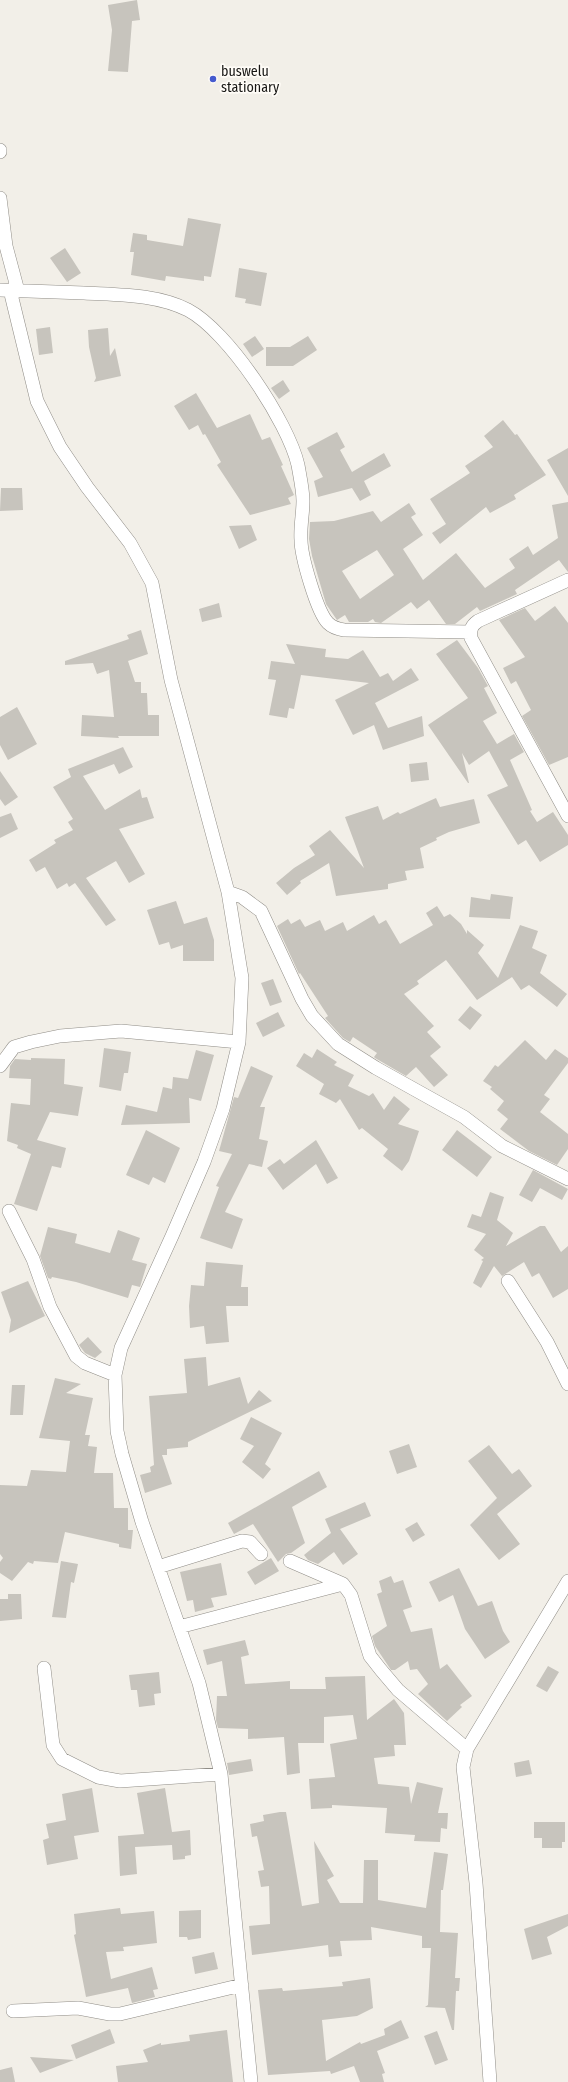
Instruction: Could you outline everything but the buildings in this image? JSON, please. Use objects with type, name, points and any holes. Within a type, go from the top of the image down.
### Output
[{"type":"street","points":[[0,198],[6,246],[9,290],[37,401],[60,448],[86,488],[130,542],[152,583],[171,680],[228,892],[242,978],[239,1042],[223,1109],[204,1162],[124,1341],[117,1361],[115,1375],[117,1431],[140,1514],[199,1683],[221,1774],[251,2082]]},
{"type":"street","points":[[9,290],[138,296],[175,305],[188,311],[203,321],[245,365],[287,437],[298,464],[303,501],[300,542],[316,603],[322,616],[328,624],[344,630],[470,632]]},
{"type":"street","points":[[568,580],[478,621],[472,625],[470,632],[471,638],[568,816]]},
{"type":"street","points":[[228,892],[242,898],[260,911],[302,999],[312,1016],[338,1044],[376,1068],[464,1117],[502,1146],[568,1180]]},
{"type":"street","points":[[0,1066],[14,1048],[31,1042],[60,1036],[120,1031],[239,1042]]},
{"type":"street","points":[[9,1211],[33,1259],[50,1307],[76,1356],[84,1363],[115,1375]]},
{"type":"street","points":[[508,1281],[547,1342],[568,1384]]},
{"type":"street","points":[[158,1567],[242,1541],[250,1542],[261,1554]]},
{"type":"street","points":[[290,1561],[343,1584],[351,1594],[370,1656],[398,1690],[467,1749]]},
{"type":"street","points":[[490,2082],[476,1883],[463,1767],[467,1749],[568,1581]]},
{"type":"street","points":[[180,1626],[343,1584]]},
{"type":"street","points":[[44,1668],[53,1745],[62,1759],[98,1777],[120,1781],[221,1774]]},
{"type":"street","points":[[13,2011],[78,2008],[110,2014],[120,2014],[138,2011],[242,1985]]},
{"type":"place","name":"buswelu stationary","points":[[213,79]]}]
